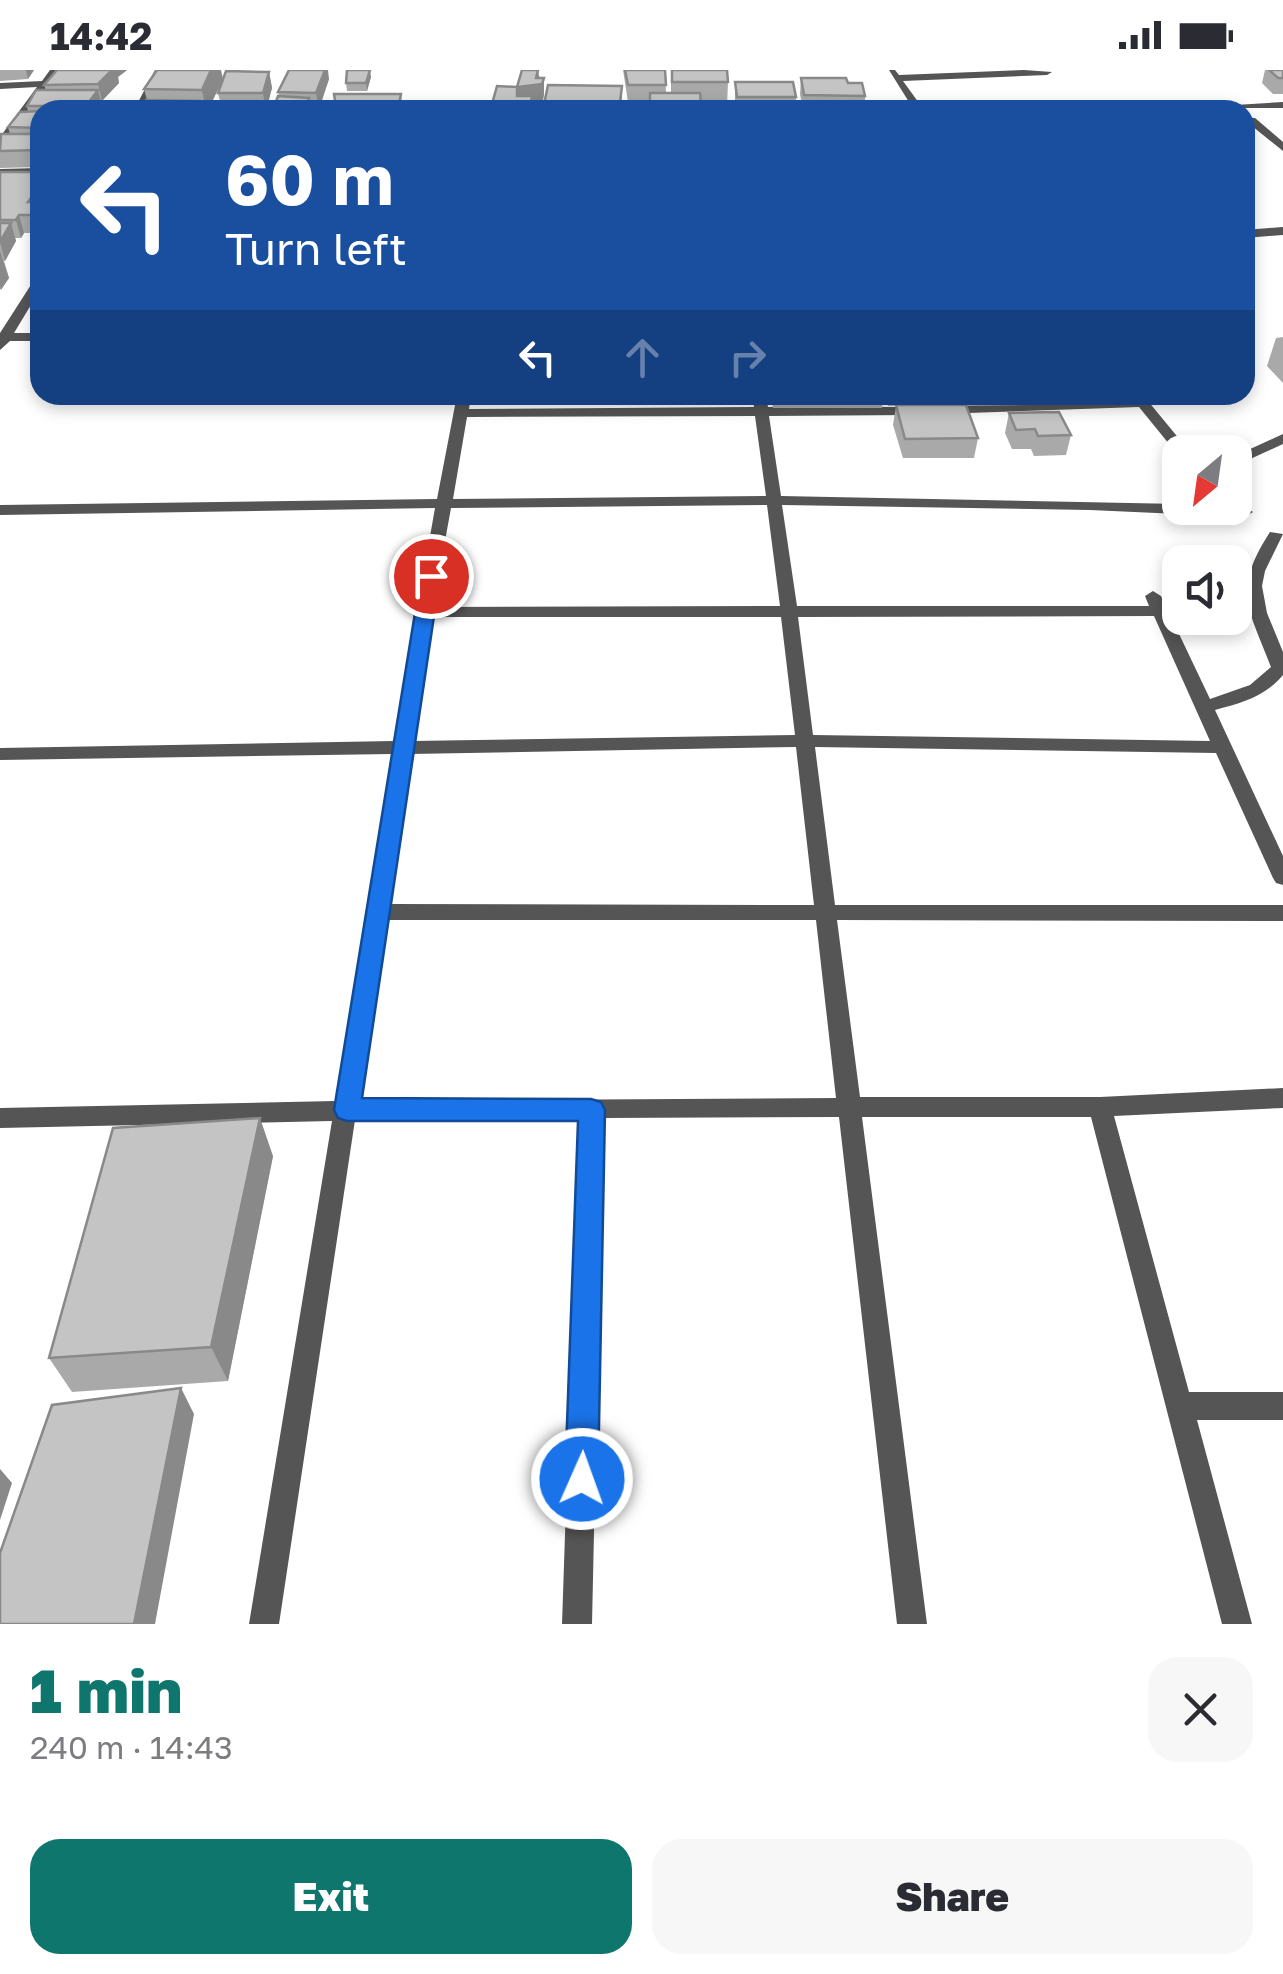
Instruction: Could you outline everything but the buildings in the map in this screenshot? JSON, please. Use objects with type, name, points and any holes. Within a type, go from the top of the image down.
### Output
[{"type":"street","points":[[33,100],[55,70]]},
{"type":"street","points":[[144,100],[160,70]]},
{"type":"street","points":[[894,74],[1047,72]]},
{"type":"street","points":[[894,74],[912,100]]},
{"type":"street","points":[[0,86],[45,84]]},
{"type":"street","points":[[0,144],[30,104]]},
{"type":"street","points":[[1255,107],[1283,105]]},
{"type":"street","points":[[1255,124],[1283,148]]},
{"type":"street","points":[[0,172],[30,172]]},
{"type":"street","points":[[1255,233],[1283,231]]},
{"type":"street","points":[[2,340],[30,296]]},
{"type":"street","points":[[2,340],[30,338]]},
{"type":"street","points":[[264,1624],[424,612],[462,405]]},
{"type":"street","points":[[461,413],[727,405]]},
{"type":"street","points":[[760,405],[789,611],[912,1624]]},
{"type":"street","points":[[1145,405],[1169,435]]},
{"type":"street","points":[[1252,454],[1283,438]]},
{"type":"street","points":[[0,510],[444,504],[1162,506]]},
{"type":"street","points":[[1205,706],[1242,698],[1270,683],[1280,666],[1251,588],[1256,565],[1280,537],[1252,517]]},
{"type":"street","points":[[424,612],[789,611],[1155,603],[1283,878]]},
{"type":"street","points":[[0,754],[803,741],[1222,747]]},
{"type":"street","points":[[376,912],[1283,912]]},
{"type":"street","points":[[0,1118],[347,1110],[1100,1107],[1283,1098]]},
{"type":"street","points":[[1100,1107],[1236,1624]]},
{"type":"street","points":[[577,1624],[591,1110]]},
{"type":"street","points":[[1180,1406],[1283,1406]]},
{"type":"route","points":[[431,576],[347,1110],[591,1110],[582,1479]]}]
